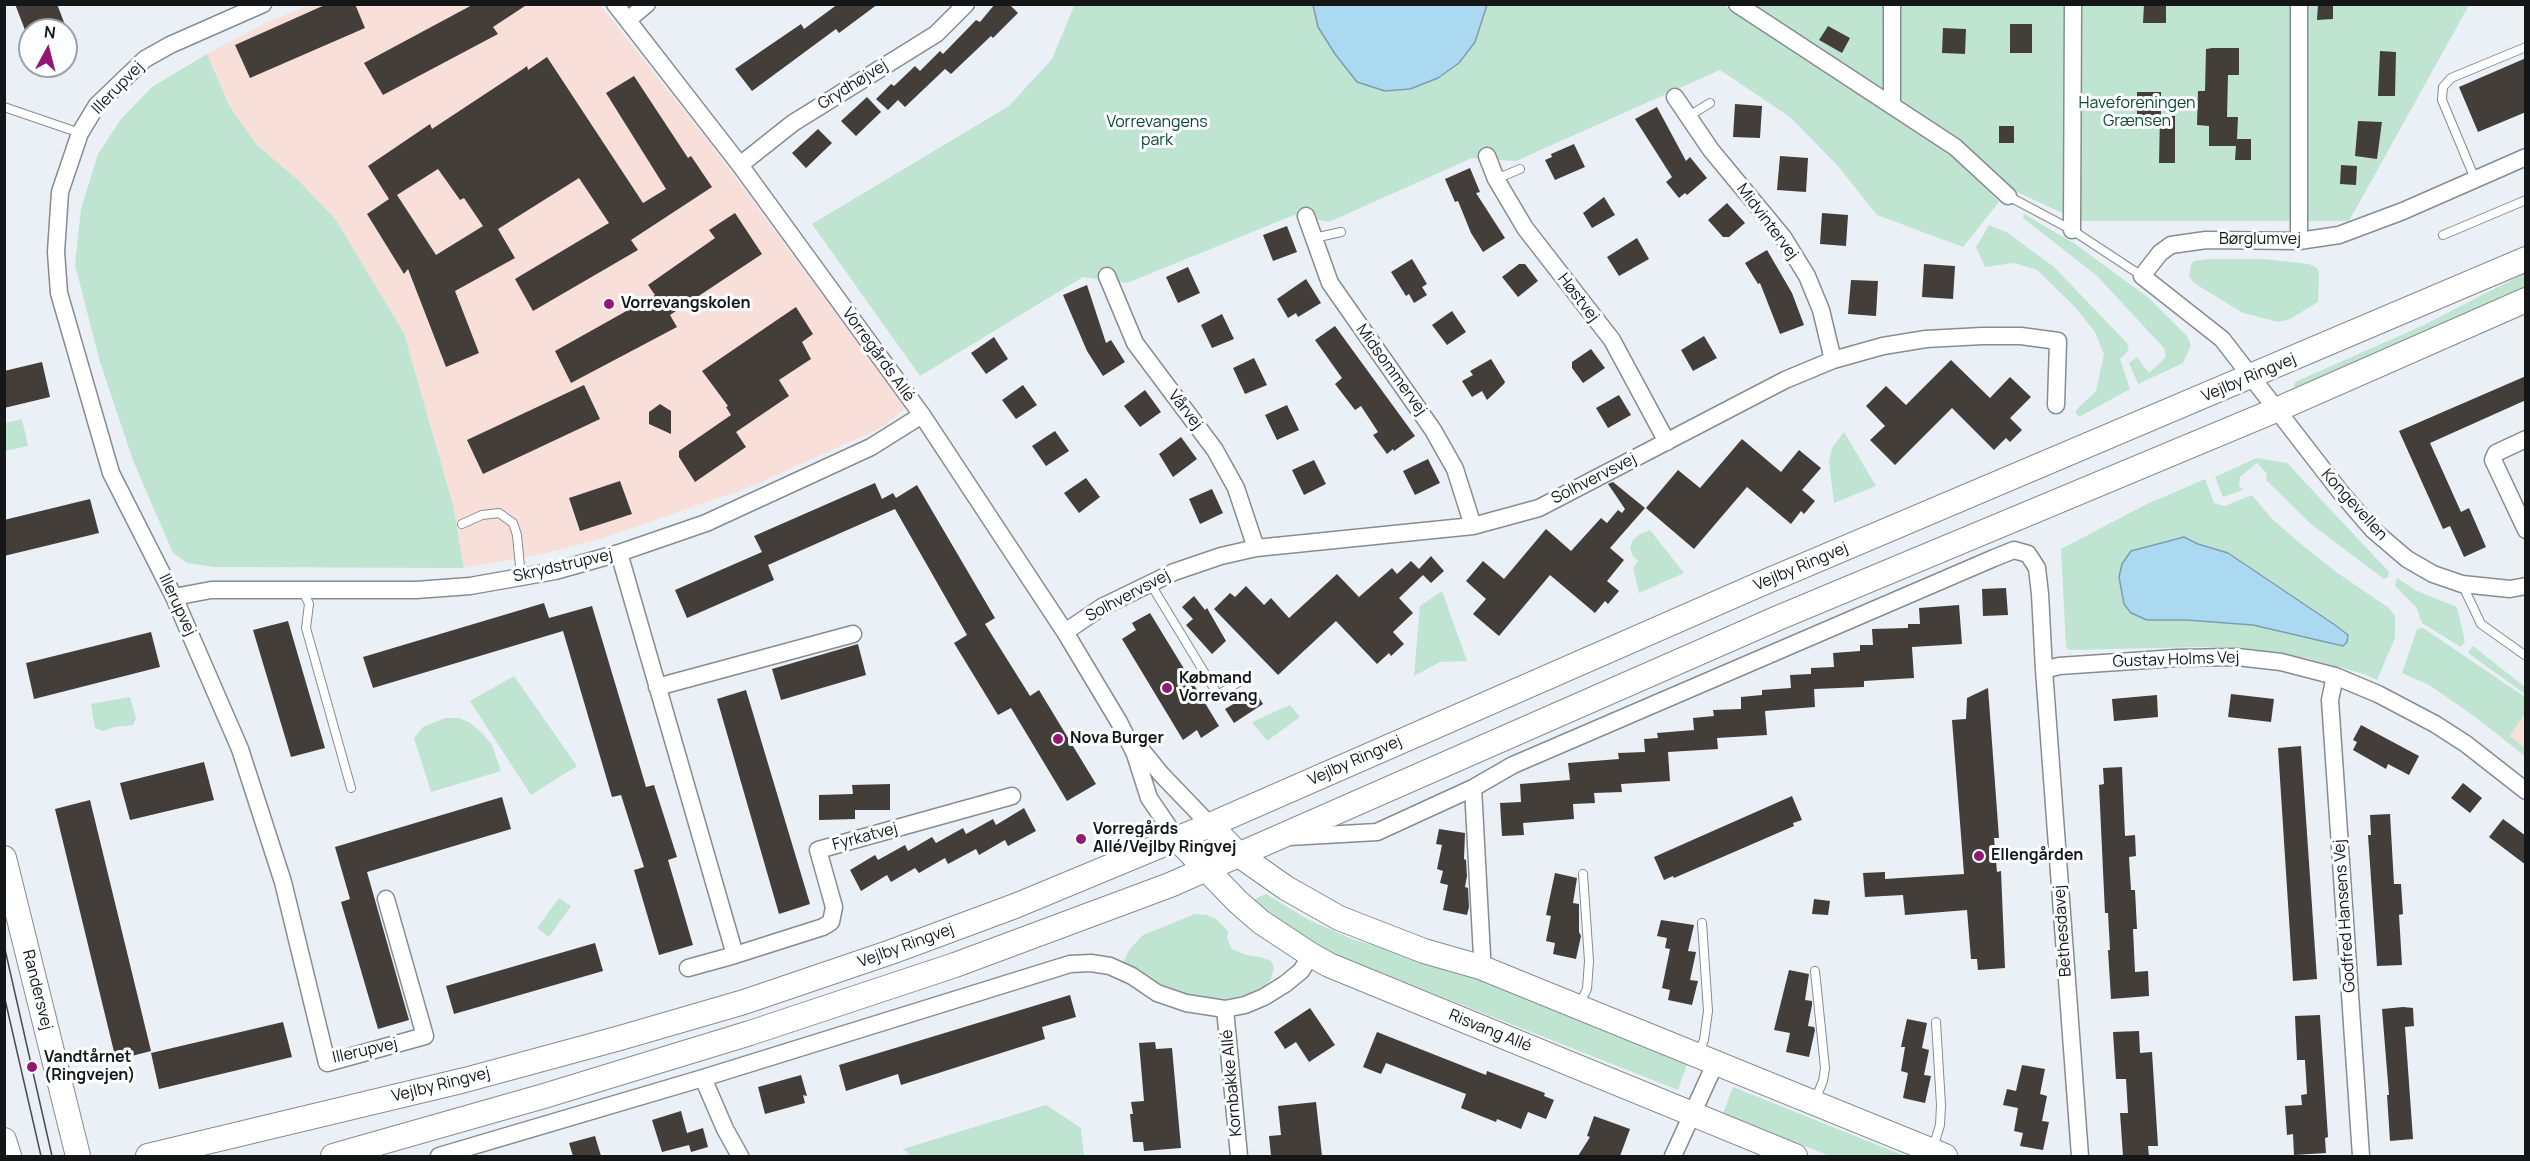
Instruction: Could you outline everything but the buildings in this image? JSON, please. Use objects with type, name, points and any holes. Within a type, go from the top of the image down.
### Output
[{"type":"main road","name":"Vejlby Ringvej","points":[[148,1156],[465,1080],[620,1038],[744,1002],[891,952],[1210,825],[1758,585],[2526,259]]},
{"type":"main road","name":"Vejlby Ringvej","points":[[333,1156],[544,1096],[750,1033],[1021,942],[1206,870],[1788,614],[2276,410],[2526,300]]},
{"type":"main road","points":[[1210,825],[1239,855],[1286,888],[1339,918],[1424,951],[1480,967],[1938,1154]]},
{"type":"main road","name":"Risvang Allé","points":[[1177,838],[1206,870],[1261,922],[1311,955],[1354,976],[1795,1156]]},
{"type":"main road","name":"Randersvej","points":[[4,858],[78,1156]]},
{"type":"main road","points":[[4,1140],[9,1156]]},
{"type":"street","name":"Illerupvej","points":[[263,4],[170,45],[145,59],[97,105],[80,133],[60,192],[56,252],[59,293],[111,473],[174,597],[220,698],[240,749],[283,882],[327,1064],[425,1036],[386,899]]},
{"type":"street","name":"Vorregårds Allé","points":[[615,4],[740,165],[922,415],[1065,632],[1119,722],[1135,754],[1149,798],[1177,838]]},
{"type":"street","points":[[628,20],[647,4]]},
{"type":"street","name":"Grydhøjvej","points":[[740,165],[793,123],[936,34],[966,4]]},
{"type":"street","points":[[1737,4],[1955,147],[2008,196]]},
{"type":"street","points":[[1892,4],[1892,106]]},
{"type":"street","points":[[2072,230],[2073,4]]},
{"type":"street","points":[[2299,4],[2299,241]]},
{"type":"street","name":"Midvintervej","points":[[1675,97],[1711,150],[1783,237],[1807,276],[1821,310],[1833,360]]},
{"type":"street","name":"Høstvej","points":[[1486,156],[1496,179],[1525,228],[1612,340],[1667,442]]},
{"type":"street","name":"Børglumvej","points":[[2142,276],[2160,253],[2171,245],[2206,240],[2299,241],[2339,235],[2363,228],[2526,157]]},
{"type":"street","name":"Midsommervej","points":[[1306,216],[1330,282],[1433,429],[1455,469],[1473,526]]},
{"type":"street","name":"Vårvej","points":[[1107,276],[1135,343],[1220,459],[1236,488],[1256,548]]},
{"type":"street","points":[[2142,276],[2222,339],[2251,377]]},
{"type":"street","name":"Solhvervsvej","points":[[1065,632],[1102,607],[1150,583],[1221,556],[1256,548],[1473,526],[1539,508],[1785,380],[1833,360],[1883,346],[1926,339],[2021,336],[2058,341],[2056,405]]},
{"type":"street","name":"Kongevellen","points":[[2251,377],[2342,494],[2373,530],[2407,559],[2433,574],[2462,584],[2510,589],[2526,586]]},
{"type":"street","name":"Skrydstrupvej","points":[[174,597],[211,590],[427,589],[470,586],[555,571],[619,553],[706,523],[871,447],[922,415]]},
{"type":"street","points":[[2526,439],[2496,453],[2493,460],[2526,530]]},
{"type":"street","name":"Vejlby Ringvej","points":[[1281,837],[1377,832],[1473,788],[1514,765],[2014,550],[2028,554],[2037,567],[2044,670]]},
{"type":"street","points":[[619,553],[735,955]]},
{"type":"street","points":[[657,687],[853,634]]},
{"type":"street","name":"Gustav Holms Vej","points":[[2044,670],[2059,666],[2132,661],[2237,657],[2281,662],[2335,676],[2378,694],[2435,724],[2466,744],[2526,791]]},
{"type":"street","name":"Bethesdavej","points":[[2044,670],[2080,1156]]},
{"type":"street","name":"Godfred Hansens Vej","points":[[2335,676],[2330,700],[2361,1156]]},
{"type":"street","name":"Vorregårds Allé","points":[[1119,722],[1161,774],[1210,825]]},
{"type":"street","points":[[1473,788],[1482,956],[1480,967]]},
{"type":"street","name":"Fyrkatvej","points":[[688,968],[823,927],[831,922],[834,907],[818,850],[1012,796]]},
{"type":"street","points":[[439,1156],[704,1078],[1070,964],[1092,963],[1110,966],[1132,976],[1157,993],[1186,1003],[1225,1010],[1254,1001],[1285,984],[1301,971],[1311,955]]},
{"type":"street","name":"Kornbakke Allé","points":[[1225,1010],[1239,1156]]},
{"type":"street","points":[[1673,1156],[1692,1114],[1706,1061]]},
{"type":"street","points":[[704,1078],[725,1129],[740,1156]]},
{"type":"lane","points":[[2475,178],[2442,100],[2443,87],[2451,78],[2526,47]]},
{"type":"lane","points":[[1689,116],[1710,103]]},
{"type":"lane","points":[[4,107],[80,133]]},
{"type":"lane","points":[[1496,179],[1520,169]]},
{"type":"lane","points":[[2008,196],[2072,230],[2142,276]]},
{"type":"lane","points":[[2443,235],[2526,200]]},
{"type":"lane","points":[[1314,238],[1341,232]]},
{"type":"lane","points":[[462,524],[482,515],[499,513],[513,523],[517,535],[521,577]]},
{"type":"lane","points":[[1150,583],[1218,695],[1242,680]]},
{"type":"lane","points":[[2462,584],[2481,624],[2526,656]]},
{"type":"lane","points":[[303,591],[309,604],[306,628],[351,788]]},
{"type":"lane","points":[[1578,1008],[1587,989],[1589,961],[1583,874]]},
{"type":"lane","points":[[1702,923],[1708,1011],[1704,1040],[1706,1061]]},
{"type":"lane","points":[[1813,1104],[1823,1081],[1825,1068],[1815,971]]},
{"type":"lane","points":[[1936,1022],[1941,1105],[1938,1154]]},
{"type":"shaded area","name":"Vorrevangskolen","points":[[310,5],[600,5],[711,145],[906,408],[881,428],[745,489],[597,540],[538,555],[464,568],[453,505],[404,333],[336,220],[298,180],[256,144],[229,105],[207,54],[265,23]]},
{"type":"shaded area","points":[[2525,713],[2525,748],[2510,736]]},
{"type":"green space","name":"Vorrevangens park","points":[[1075,4],[1723,5],[1948,151],[1999,202],[1963,247],[1877,215],[1837,165],[1790,117],[1720,70],[1516,161],[1472,158],[1329,222],[1294,215],[1127,283],[1083,277],[920,376],[812,224],[1009,106],[1052,59]]},
{"type":"green space","name":"Haveforeningen Grænsen","points":[[1751,5],[2469,5],[2349,221],[2080,221],[2008,188],[1957,137]]},
{"type":"green space","points":[[207,54],[229,105],[256,144],[298,180],[336,220],[404,333],[453,505],[464,568],[214,567],[187,563],[173,553],[134,463],[100,362],[75,265],[81,209],[98,154],[121,119],[152,87]]},
{"type":"green space","points":[[2024,214],[2075,244],[2149,298],[2187,336],[2191,345],[2183,363],[2138,384],[2129,363],[2137,357],[2149,373],[2166,357],[2164,348],[2096,275],[2023,218]]},
{"type":"green space","points":[[1989,225],[2008,233],[2054,267],[2127,343],[2129,350],[2120,359],[2130,389],[2079,417],[2075,411],[2096,391],[2104,354],[2095,332],[2076,308],[2037,270],[2014,263],[1985,267],[1976,247]]},
{"type":"green space","points":[[2263,259],[2309,264],[2317,268],[2319,273],[2318,302],[2290,319],[2278,322],[2243,313],[2194,283],[2189,277],[2191,264],[2194,261]]},
{"type":"green space","points":[[2525,273],[2525,287],[2297,388],[2294,386],[2295,382],[2426,324]]},
{"type":"green space","points":[[22,419],[28,446],[5,451],[5,423]]},
{"type":"green space","points":[[1844,432],[1876,486],[1834,503],[1829,462],[1832,448]]},
{"type":"green space","points":[[2257,458],[2287,463],[2389,572],[2388,577],[2384,579],[2311,524],[2266,480],[2267,474],[2257,463],[2240,477],[2239,485],[2243,490],[2223,497],[2215,477]]},
{"type":"green space","points":[[2205,479],[2214,503],[2225,506],[2252,495],[2272,519],[2296,540],[2336,572],[2389,608],[2395,616],[2395,638],[2377,680],[2364,674],[2306,658],[2255,650],[2201,647],[2069,650],[2066,647],[2061,549],[2145,505]],"holes":[[[2192,539],[2198,544],[2228,553],[2335,625],[2343,646],[2254,625],[2186,620],[2147,620]]]},
{"type":"green space","points":[[1650,530],[1684,573],[1639,593],[1633,568],[1638,561],[1632,555],[1630,548],[1633,540]]},
{"type":"green space","points":[[2397,578],[2417,591],[2457,607],[2465,641],[2461,647],[2422,623],[2416,607],[2395,586]]},
{"type":"green space","points":[[1442,591],[1467,661],[1440,662],[1414,676],[1420,606]]},
{"type":"green space","points":[[2423,628],[2525,697],[2525,713],[2510,736],[2525,748],[2525,756],[2474,716],[2429,685],[2402,673],[2417,629]]},
{"type":"green space","points":[[2473,646],[2525,687],[2525,694],[2468,653]]},
{"type":"green space","points":[[514,676],[577,766],[531,795],[470,701]]},
{"type":"green space","points":[[130,697],[136,718],[133,725],[103,731],[95,728],[91,704]]},
{"type":"green space","points":[[1290,705],[1300,717],[1267,741],[1252,722]]},
{"type":"green space","points":[[445,718],[458,718],[469,722],[482,733],[492,745],[501,771],[431,792],[414,738],[423,727]]},
{"type":"green space","points":[[1266,894],[1307,919],[1352,939],[1460,971],[1687,1064],[1678,1090],[1336,955],[1304,937],[1251,901]]},
{"type":"green space","points":[[559,898],[571,906],[549,937],[537,928]]},
{"type":"green space","points":[[1195,914],[1207,915],[1216,919],[1228,931],[1227,939],[1232,949],[1271,961],[1274,968],[1271,979],[1265,986],[1245,995],[1225,999],[1189,996],[1156,984],[1145,974],[1123,963],[1129,950],[1143,935]]},
{"type":"green space","points":[[1733,1087],[1905,1156],[1830,1156],[1723,1113]]},
{"type":"green space","points":[[1046,1105],[1081,1128],[1084,1156],[911,1156],[903,1149]]},
{"type":"water","points":[[1313,4],[1487,5],[1475,42],[1459,63],[1438,78],[1410,89],[1385,91],[1357,82],[1318,27]]},
{"type":"water","points":[[2184,537],[2228,553],[2335,625],[2348,635],[2347,642],[2343,646],[2253,625],[2186,620],[2147,620],[2131,613],[2124,604],[2119,577],[2122,564],[2131,551]]},
{"type":"tram line","points":[[4,945],[52,1156]]},
{"type":"tram line","points":[[4,995],[41,1156]]},
{"type":"place","name":"Vorrevangskolen","points":[[609,304]]},
{"type":"place","name":"Købmand Vorrevang","points":[[1167,688]]},
{"type":"place","name":"Nova Burger","points":[[1058,739]]},
{"type":"place","name":"Vorregårds Allé/Vejlby Ringvej","points":[[1081,839]]},
{"type":"place","name":"Ellengården","points":[[1979,856]]},
{"type":"place","name":"Vandtårnet (Ringvejen)","points":[[32,1067]]}]
